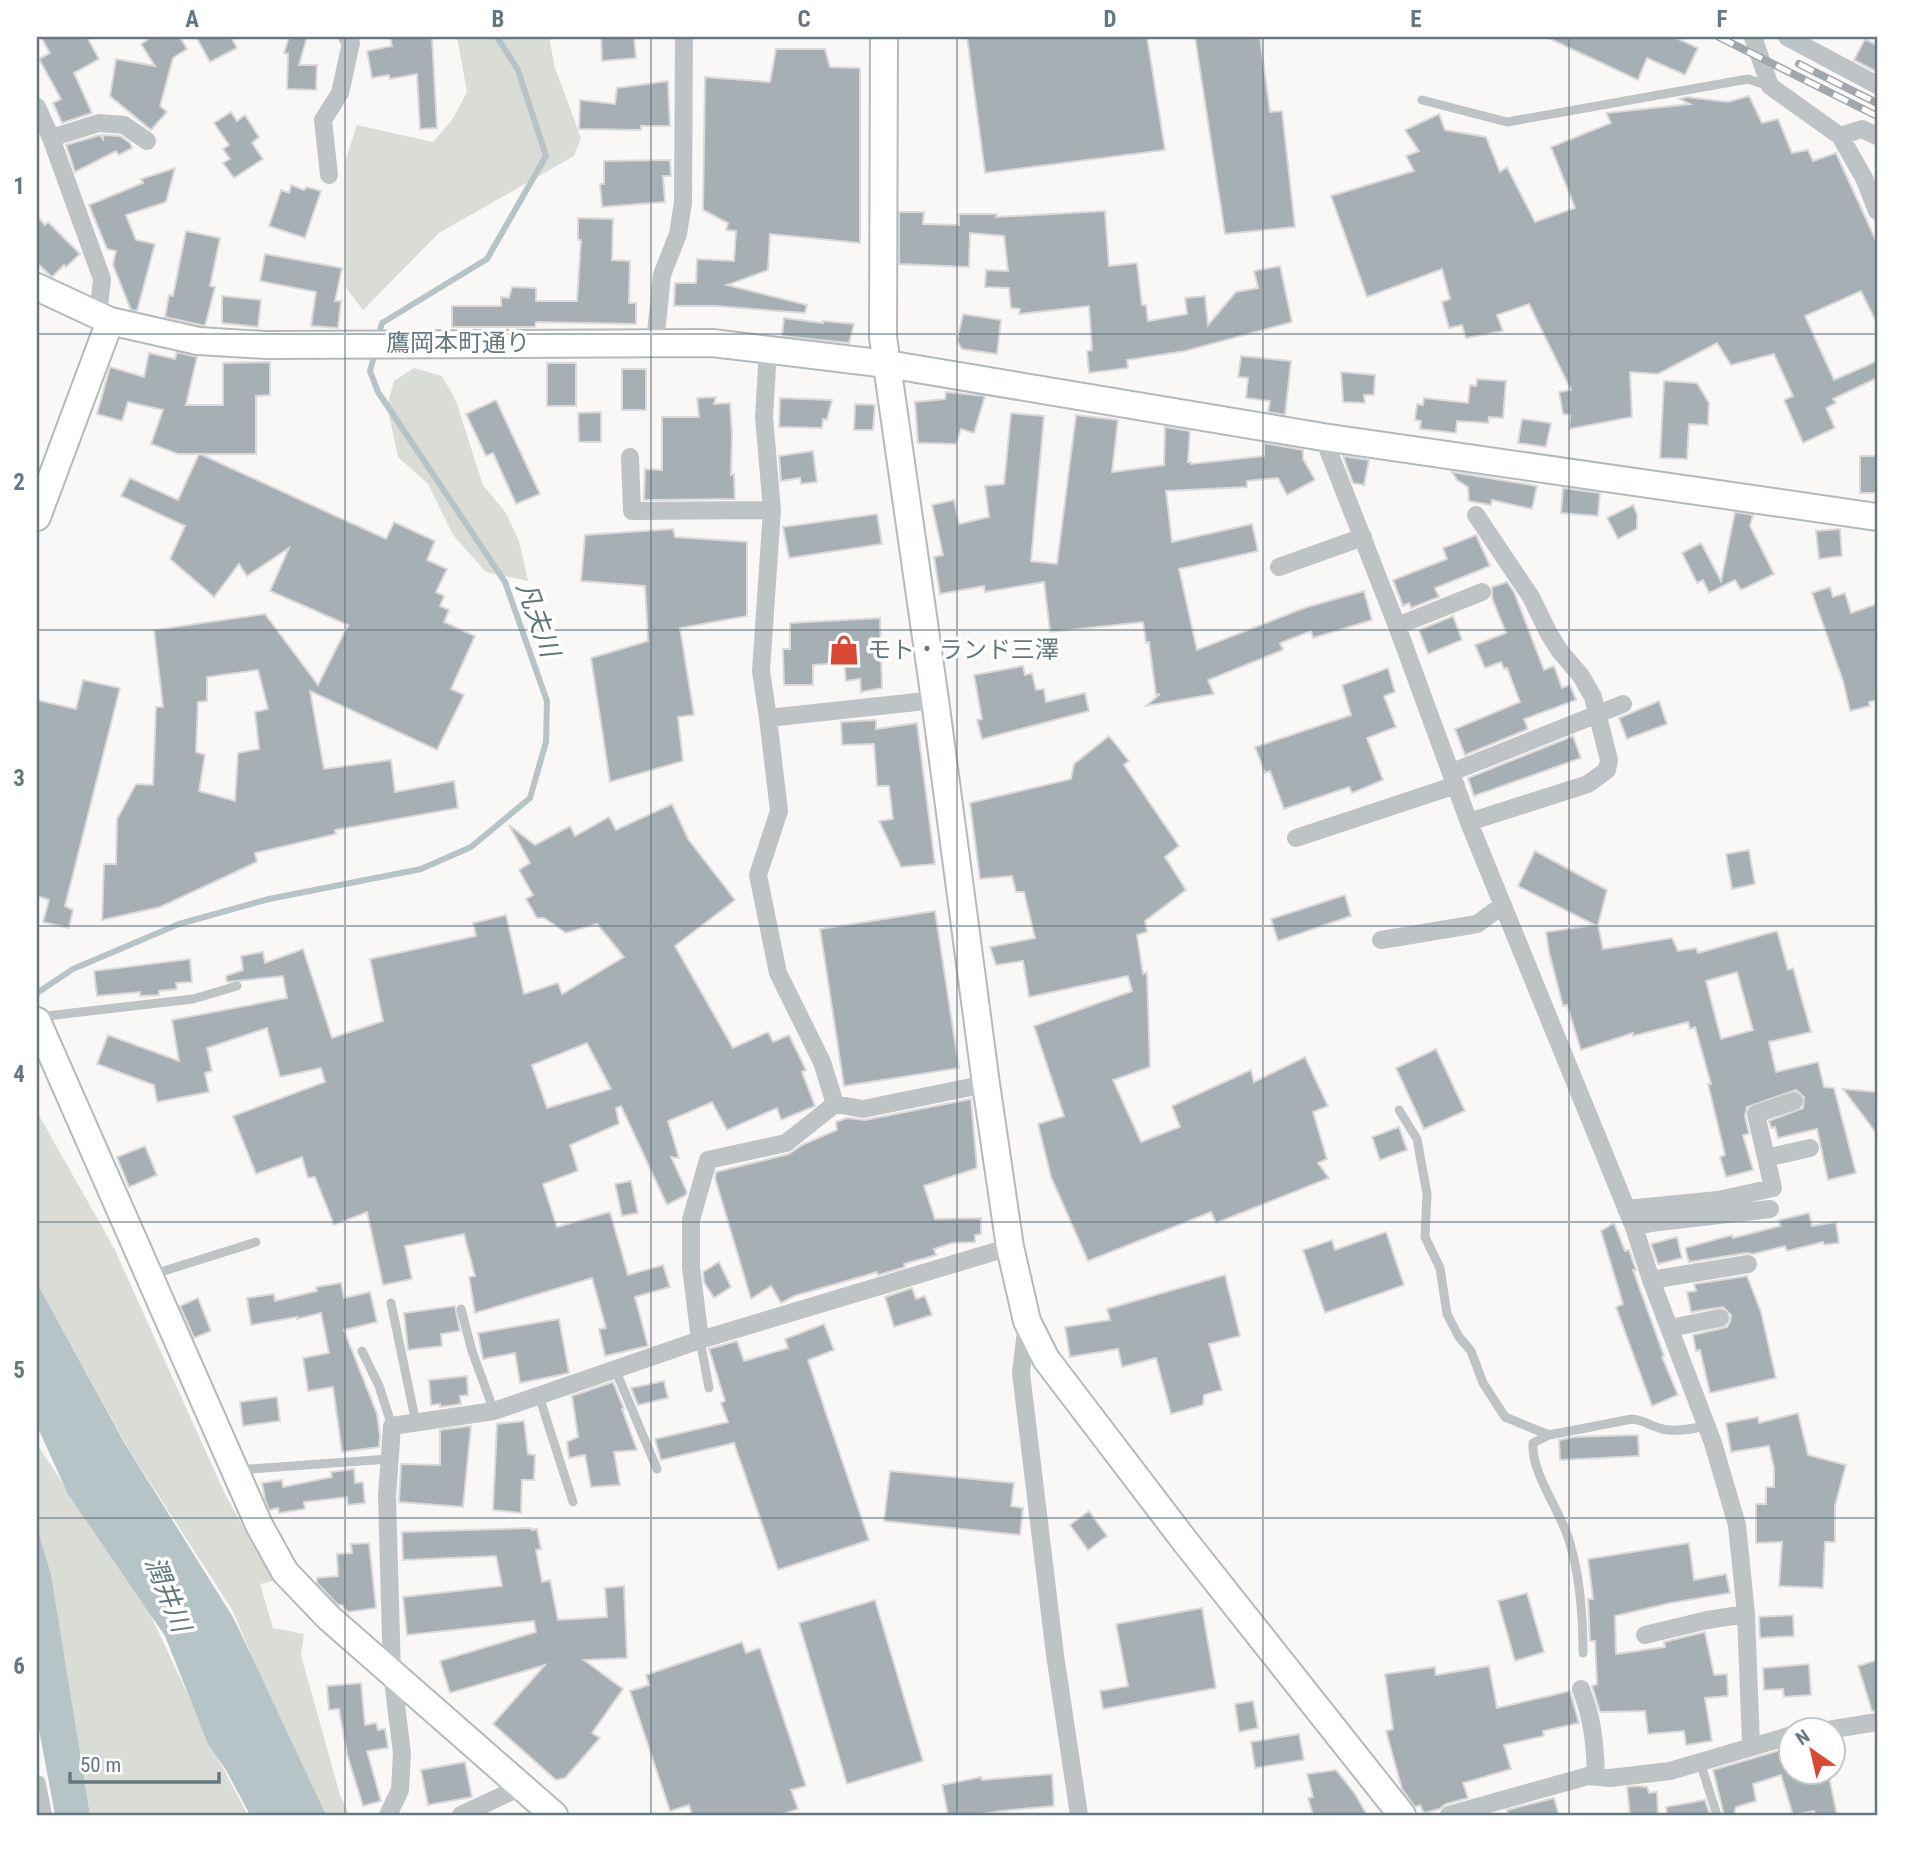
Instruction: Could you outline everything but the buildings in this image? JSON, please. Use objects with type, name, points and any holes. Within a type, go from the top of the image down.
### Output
[{"type":"street","points":[[329,175],[323,120],[340,93],[351,43],[347,37]]},
{"type":"street","points":[[655,343],[662,275],[678,234],[683,202],[684,37]]},
{"type":"street","points":[[884,37],[883,337],[986,1084],[1010,1247],[1027,1321],[1046,1360],[1184,1540],[1402,1815]]},
{"type":"street","points":[[1753,37],[1770,86],[1840,136],[1864,178],[1877,211]]},
{"type":"street","points":[[1787,37],[1877,85]]},
{"type":"street","points":[[37,107],[51,138],[102,279],[104,318],[37,517]]},
{"type":"street","points":[[51,138],[99,122],[124,125],[146,141]]},
{"type":"street","points":[[1840,136],[1862,129],[1877,136]]},
{"type":"street","name":"鷹岡本町通り","points":[[37,287],[104,318],[198,341],[266,345],[712,343],[887,364],[1323,437],[1877,517]]},
{"type":"street","points":[[768,349],[764,417],[772,510],[761,671],[779,811],[758,875],[778,974],[822,1062],[835,1104]]},
{"type":"street","points":[[1323,437],[1397,626],[1469,822],[1634,1227],[1705,1426],[1737,1525],[1746,1614],[1751,1745]]},
{"type":"street","points":[[630,457],[632,511],[772,510]]},
{"type":"street","points":[[1469,822],[1588,784],[1607,771],[1609,760],[1593,697],[1581,676],[1559,650],[1531,597],[1476,515]]},
{"type":"street","points":[[1279,567],[1363,537]]},
{"type":"street","points":[[1397,626],[1482,592]]},
{"type":"street","points":[[768,718],[935,701]]},
{"type":"street","points":[[1296,838],[1454,779],[1623,704]]},
{"type":"street","points":[[1381,940],[1476,924],[1503,905]]},
{"type":"street","points":[[37,1020],[259,1525],[285,1572],[328,1617],[554,1815]]},
{"type":"street","points":[[700,1340],[691,1268],[691,1220],[708,1160],[786,1143],[835,1104],[863,1109],[986,1084]]},
{"type":"street","points":[[1626,1209],[1718,1200],[1773,1188],[1756,1114],[1794,1101]]},
{"type":"street","points":[[1766,1158],[1810,1148]]},
{"type":"street","points":[[1634,1227],[1770,1209]]},
{"type":"street","points":[[388,1815],[400,1790],[402,1753],[392,1673],[387,1496],[392,1426],[494,1411],[700,1340],[1010,1247]]},
{"type":"street","points":[[1651,1280],[1748,1264]]},
{"type":"street","points":[[1670,1328],[1720,1318]]},
{"type":"street","points":[[1027,1321],[1021,1373],[1055,1655],[1079,1815]]},
{"type":"street","points":[[1645,1635],[1746,1614]]},
{"type":"street","points":[[1581,1689],[1591,1713],[1596,1777]]},
{"type":"street","points":[[1848,1727],[1877,1723]]},
{"type":"street","points":[[1449,1815],[1588,1776],[1610,1778],[1670,1771],[1778,1738]]},
{"type":"street","points":[[37,1784],[43,1815]]},
{"type":"street","points":[[461,1815],[522,1787]]},
{"type":"lane","points":[[1422,100],[1507,122],[1748,79],[1770,86]]},
{"type":"lane","points":[[37,1020],[193,999],[237,986]]},
{"type":"lane","points":[[1399,1110],[1416,1139],[1427,1194],[1425,1237],[1440,1268],[1447,1314],[1459,1337],[1471,1351],[1483,1383],[1504,1417],[1549,1434]]},
{"type":"lane","points":[[149,1275],[256,1242]]},
{"type":"lane","points":[[391,1303],[416,1423]]},
{"type":"lane","points":[[461,1310],[472,1351],[494,1411]]},
{"type":"lane","points":[[700,1340],[709,1388]]},
{"type":"lane","points":[[362,1351],[379,1386],[392,1426]]},
{"type":"lane","points":[[615,1369],[657,1469]]},
{"type":"lane","points":[[539,1396],[573,1502]]},
{"type":"lane","points":[[1583,1653],[1583,1618],[1570,1542],[1532,1455],[1533,1443],[1549,1434],[1632,1419],[1646,1421],[1661,1429],[1705,1426]]},
{"type":"lane","points":[[235,1470],[388,1459]]},
{"type":"lane","points":[[1700,1762],[1717,1815]]},
{"type":"shaded area","points":[[457,37],[549,37],[555,68],[581,138],[574,156],[439,233],[363,310],[346,288],[345,162],[357,125],[433,142],[452,120],[467,92]]},
{"type":"shaded area","points":[[414,368],[442,376],[456,401],[483,485],[506,513],[519,541],[528,581],[486,572],[453,535],[428,484],[398,457],[387,406],[394,381]]},
{"type":"shaded area","points":[[37,1112],[114,1248],[225,1494],[273,1581],[260,1584],[273,1628],[304,1634],[301,1655],[340,1795],[349,1815],[317,1815],[233,1611],[129,1450],[37,1283]]},
{"type":"shaded area","points":[[37,1444],[107,1551],[137,1586],[217,1757],[248,1815],[90,1815],[37,1536]]},
{"type":"water","name":"潤井川","points":[[37,1283],[125,1444],[234,1619],[326,1815],[250,1815],[226,1770],[208,1744],[165,1636],[68,1494],[37,1426]]},
{"type":"water","points":[[37,1527],[51,1575],[90,1815],[55,1815],[37,1719]]},
{"type":"waterway","name":"凡夫川","points":[[378,338],[382,323],[487,259],[546,156],[518,70],[497,37]]},
{"type":"waterway","name":"凡夫川","points":[[37,993],[73,969],[179,924],[269,899],[421,869],[471,847],[530,798],[546,742],[547,701],[505,582],[378,392],[370,371],[375,352]]},
{"type":"railway","points":[[1719,37],[1877,116]]},
{"type":"railway","points":[[1799,64],[1877,103]]},
{"type":"place","name":"モト・ランド三澤","points":[[844,650]]}]
